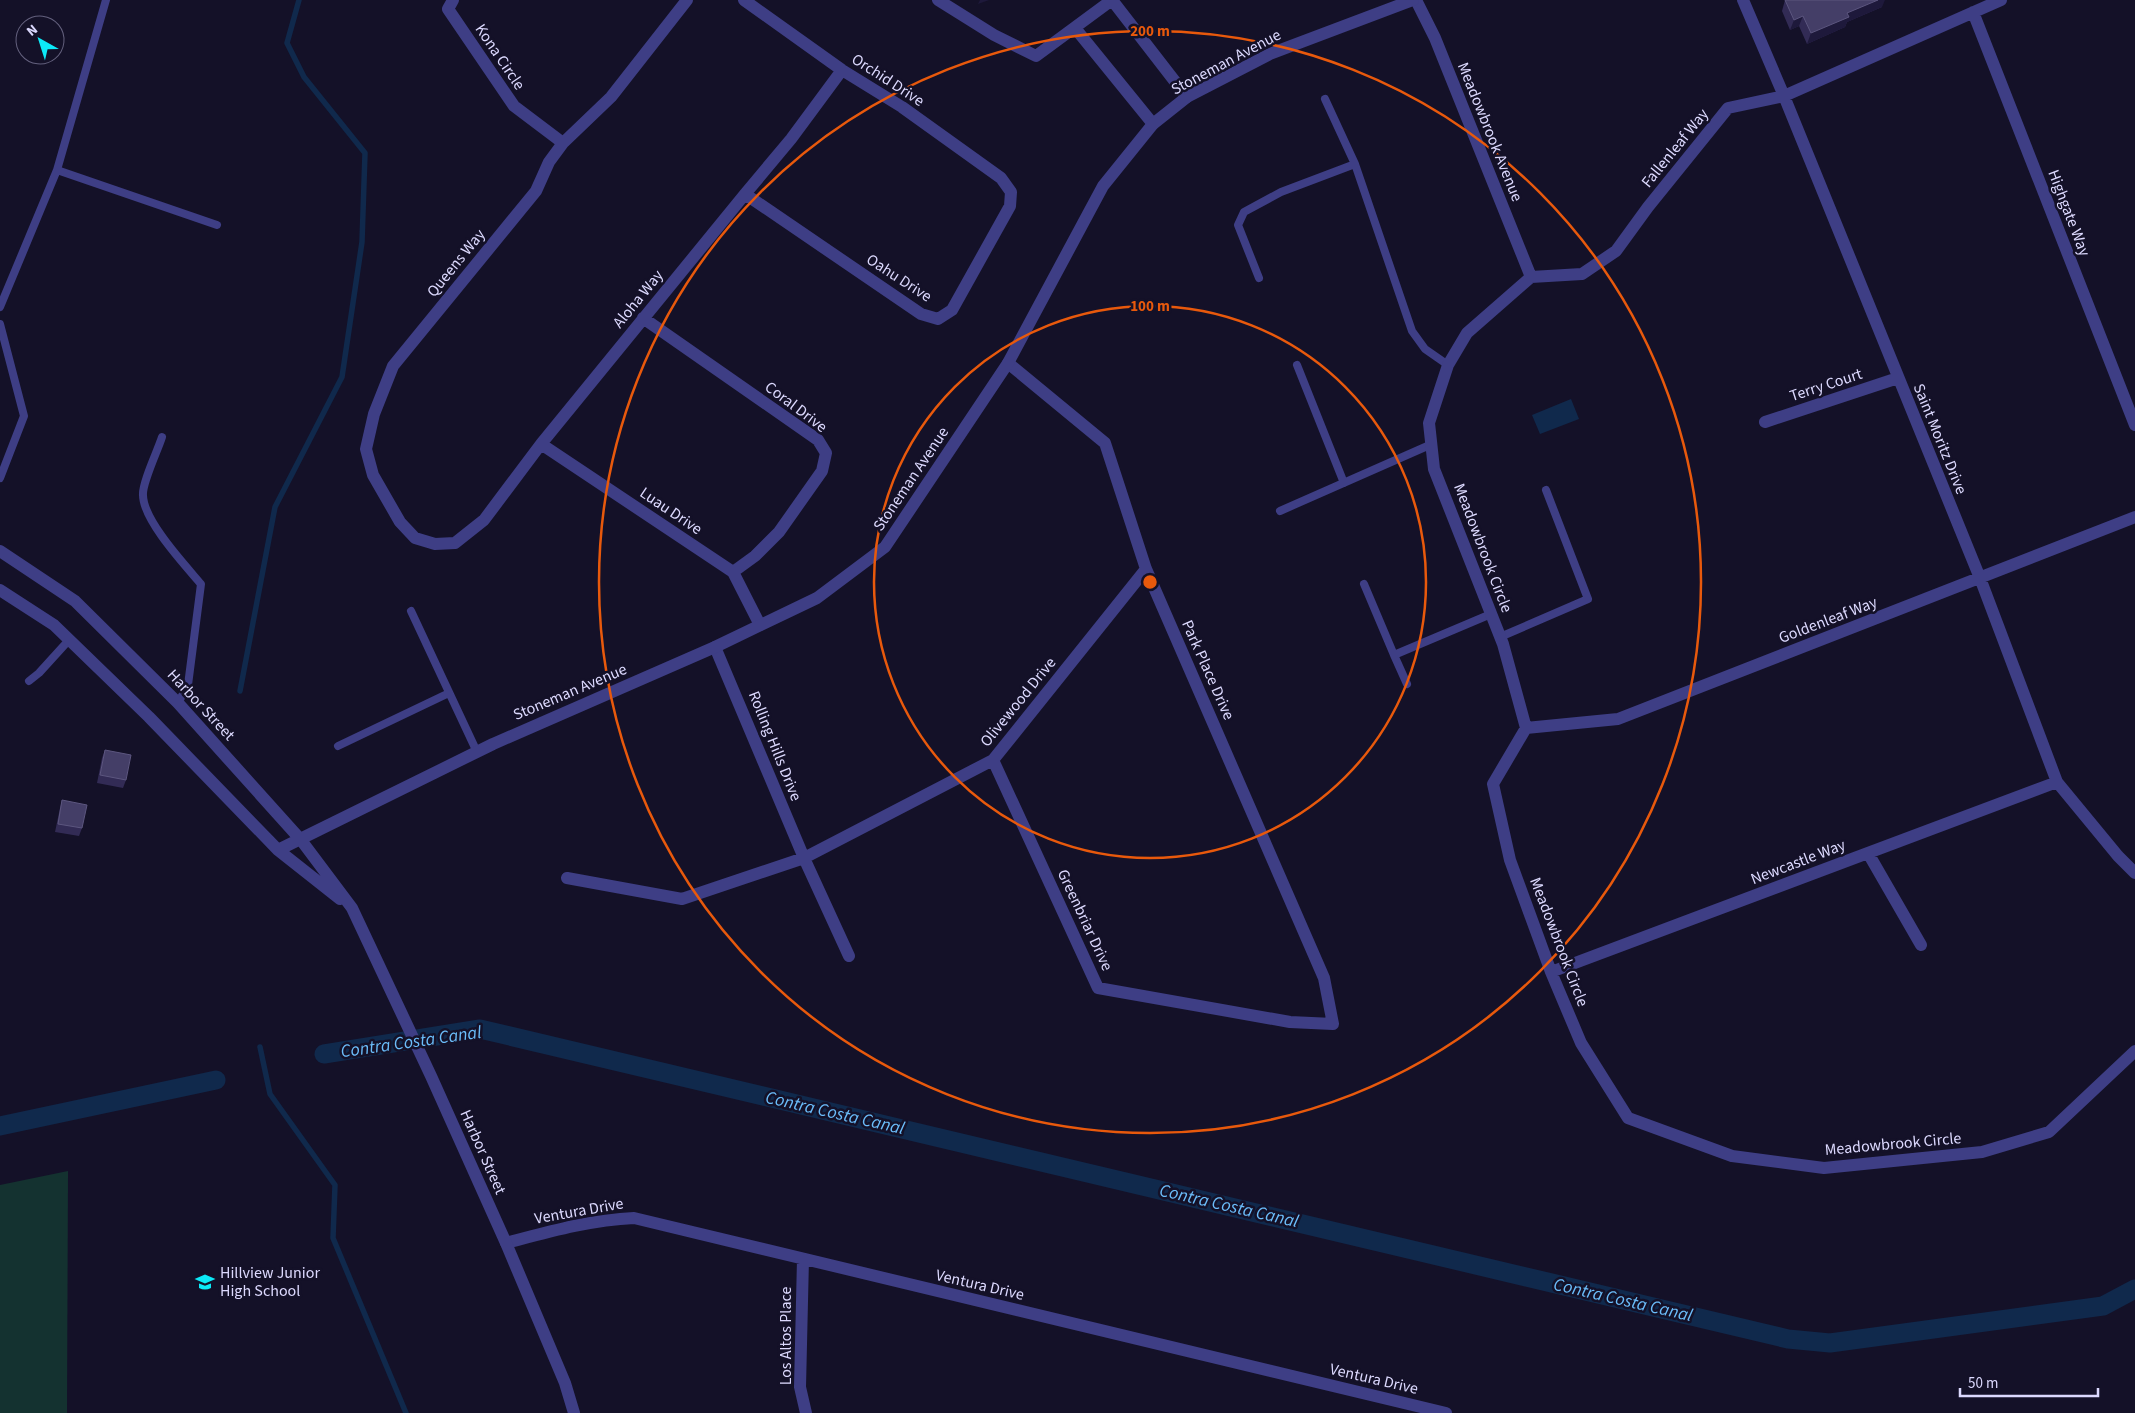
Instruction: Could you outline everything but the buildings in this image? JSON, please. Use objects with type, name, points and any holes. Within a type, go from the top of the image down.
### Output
[{"type":"street","name":"Kona Circle","points":[[453,0],[448,9],[514,106],[563,143]]},
{"type":"street","name":"Queens Way","points":[[455,543],[435,544],[415,538],[400,522],[373,475],[366,449],[374,414],[393,366],[536,191],[549,162],[563,143],[611,97],[687,0]]},
{"type":"street","name":"Orchid Drive","points":[[744,0],[842,70],[902,107],[1001,178],[1011,192]]},
{"type":"street","points":[[938,0],[994,35],[1036,56],[1112,0],[1187,98]]},
{"type":"street","name":"Stoneman Avenue","points":[[278,850],[477,752],[715,647],[816,598],[885,547],[1008,363],[1103,186],[1153,124],[1187,98],[1270,54],[1415,0]]},
{"type":"street","name":"Meadowbrook Avenue","points":[[1415,0],[1435,38],[1531,277]]},
{"type":"street","name":"Saint Moritz Drive","points":[[1743,0],[1784,96],[1980,578],[2056,782],[2135,874]]},
{"type":"street","name":"Fallenleaf Way","points":[[1531,277],[1582,274],[1616,251],[1648,207],[1728,108],[1784,96],[2001,0]]},
{"type":"street","name":"Highgate Way","points":[[1974,12],[2135,425]]},
{"type":"street","points":[[1076,28],[1153,124]]},
{"type":"street","name":"Aloha Way","points":[[455,543],[484,520],[541,444],[791,139],[842,70]]},
{"type":"street","name":"Oahu Drive","points":[[745,194],[921,314],[938,319],[952,310],[1010,206],[1011,192]]},
{"type":"street","name":"Meadowbrook Circle","points":[[1531,277],[1467,333],[1448,365],[1430,423],[1434,469],[1500,637],[1526,728],[1493,784],[1510,860],[1580,1043],[1628,1118],[1732,1156],[1824,1168],[1982,1152],[2049,1132],[2135,1051]]},
{"type":"street","name":"Coral Drive","points":[[643,318],[818,440],[826,453],[822,471],[779,532],[756,556],[733,572]]},
{"type":"street","name":"Park Place Drive","points":[[1008,363],[1105,443],[1146,569],[1324,978],[1333,1024]]},
{"type":"street","name":"Terry Court","points":[[1765,422],[1898,378]]},
{"type":"street","name":"Luau Drive","points":[[541,444],[733,572],[760,625]]},
{"type":"street","name":"Goldenleaf Way","points":[[1526,728],[1618,719],[2135,517]]},
{"type":"street","name":"Harbor Street","points":[[0,552],[75,601],[178,702],[301,840],[352,908],[431,1076],[506,1243],[574,1413]]},
{"type":"street","name":"Olivewood Drive","points":[[567,878],[682,899],[804,858],[993,760],[1146,569]]},
{"type":"street","name":"Harbor Street","points":[[0,590],[54,625],[149,717],[278,850],[352,908]]},
{"type":"street","name":"Rolling Hills Drive","points":[[715,647],[804,858],[849,956]]},
{"type":"street","name":"Greenbriar Drive","points":[[993,760],[1098,988],[1290,1022],[1333,1024]]},
{"type":"street","name":"Newcastle Way","points":[[1552,972],[2056,782]]},
{"type":"street","points":[[1868,853],[1921,945]]},
{"type":"street","name":"Ventura Drive","points":[[506,1243],[608,1219],[634,1218],[1446,1413]]},
{"type":"street","name":"Los Altos Place","points":[[802,1259],[800,1387],[806,1413]]},
{"type":"lane","points":[[0,307],[57,170],[106,0]]},
{"type":"lane","points":[[1325,99],[1355,164],[1412,331],[1425,349],[1448,365]]},
{"type":"lane","points":[[1259,278],[1238,225],[1244,212],[1281,192],[1355,164]]},
{"type":"lane","points":[[57,170],[217,225]]},
{"type":"lane","points":[[0,324],[24,416],[0,478]]},
{"type":"lane","points":[[1297,364],[1344,483]]},
{"type":"lane","points":[[162,437],[142,494],[145,508],[160,534],[200,584],[188,685],[178,702]]},
{"type":"lane","points":[[1280,511],[1432,444]]},
{"type":"lane","points":[[1500,637],[1588,600],[1546,490]]},
{"type":"lane","points":[[1364,584],[1407,684]]},
{"type":"lane","points":[[411,611],[477,752]]},
{"type":"lane","points":[[1394,656],[1491,614]]},
{"type":"lane","points":[[29,681],[39,673],[69,640]]},
{"type":"lane","points":[[338,746],[449,693]]},
{"type":"green space","points":[[68,1171],[67,1413],[0,1413],[0,1185]]},
{"type":"water","points":[[1571,399],[1579,419],[1540,434],[1532,415]]},
{"type":"waterway","points":[[240,691],[275,507],[342,377],[362,242],[365,153],[304,77],[287,43],[299,0]]},
{"type":"waterway","name":"Contra Costa Canal","points":[[324,1054],[480,1029],[1788,1339],[1830,1343],[2103,1306],[2135,1289]]},
{"type":"waterway","points":[[260,1047],[270,1094],[335,1185],[333,1238],[406,1413]]},
{"type":"waterway","name":"Contra Costa Canal","points":[[0,1126],[216,1080]]},
{"type":"place","name":"Hillview Junior High School","points":[[205,1282]]}]
